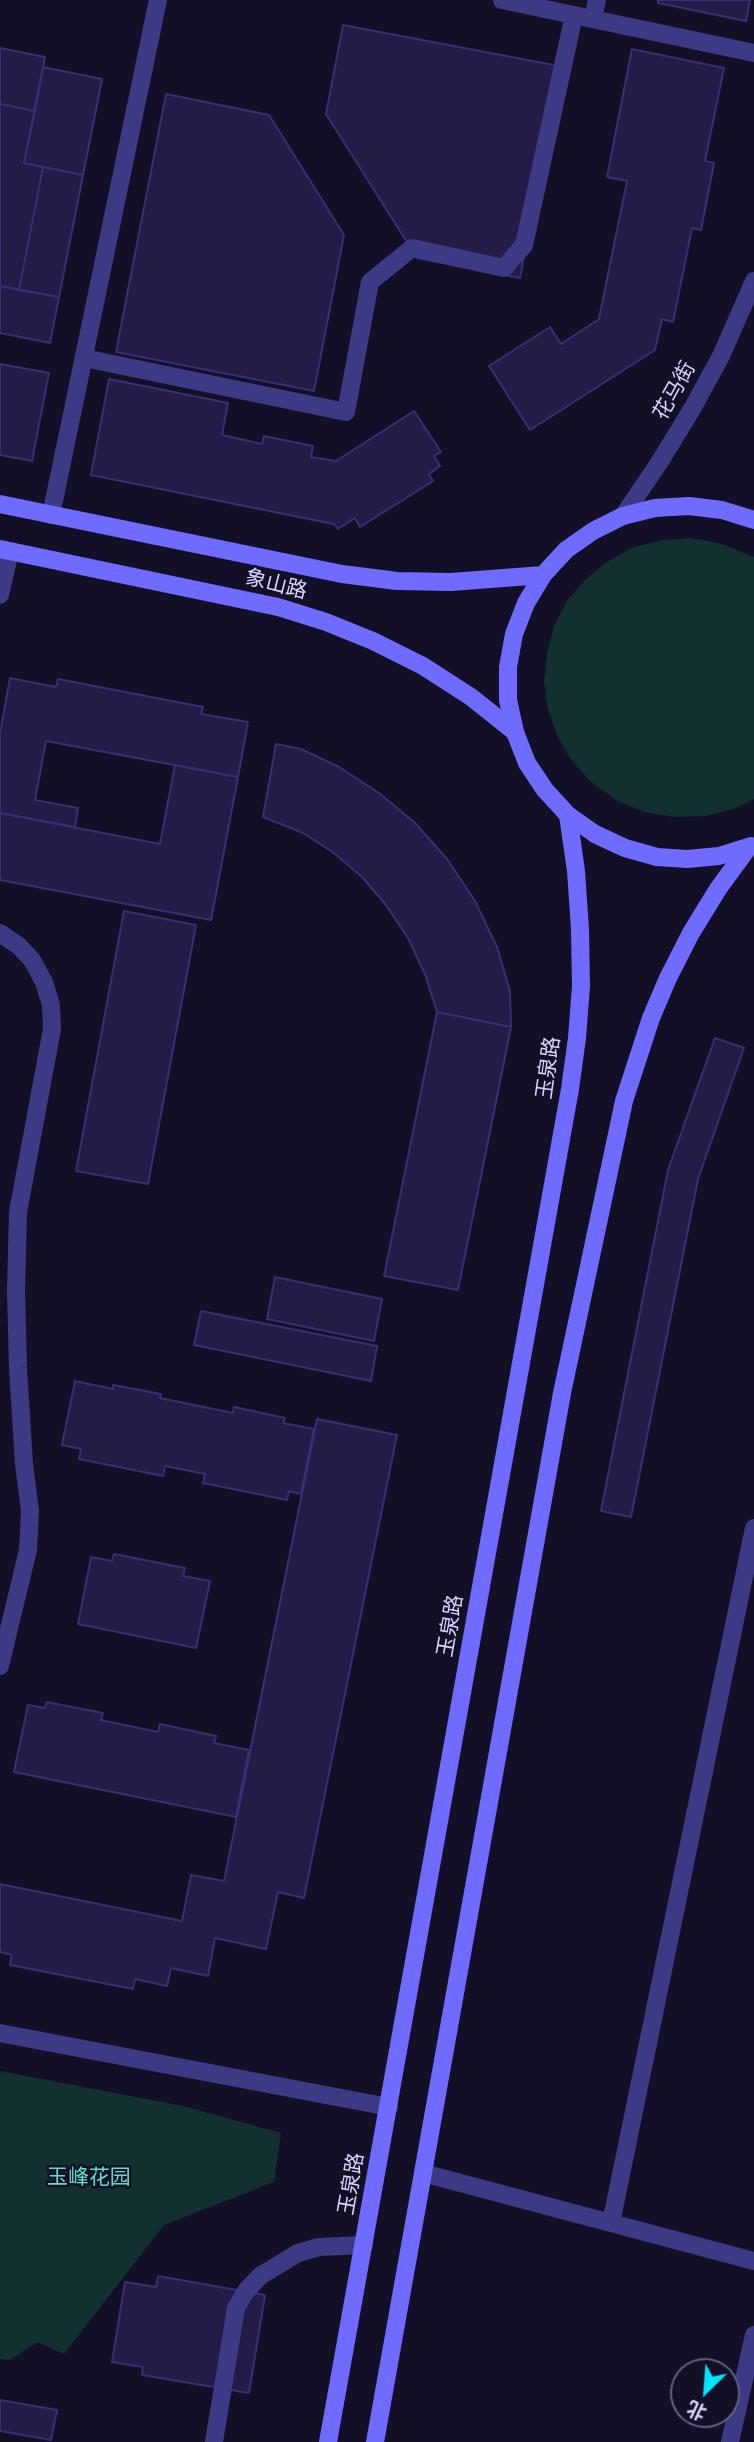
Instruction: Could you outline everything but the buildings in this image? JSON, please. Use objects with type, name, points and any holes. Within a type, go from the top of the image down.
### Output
[{"type":"main road","name":"象山路","points":[[0,504],[342,574],[397,581],[452,582],[544,575]]},
{"type":"main road","points":[[751,846],[719,856],[687,859],[657,857],[625,848],[595,834],[568,815],[545,790],[527,763],[515,732],[508,700],[514,634],[526,603],[544,575],[566,550],[593,531],[623,516],[655,508],[689,506],[722,510],[754,520]]},
{"type":"main road","name":"象山路","points":[[5,550],[278,607],[326,622],[373,641],[423,666],[471,697],[515,732]]},
{"type":"main road","name":"玉泉路","points":[[328,2442],[574,1064],[581,986],[580,929],[568,815]]},
{"type":"main road","points":[[375,2442],[562,1393],[624,1101],[651,1018],[668,978],[711,900],[751,846]]},
{"type":"street","points":[[51,515],[158,0]]},
{"type":"street","points":[[502,0],[754,53]]},
{"type":"street","points":[[593,19],[597,0]]},
{"type":"street","points":[[84,358],[346,412],[370,282],[412,248],[504,268],[524,245],[574,15]]},
{"type":"street","name":"花马街","points":[[623,516],[692,409],[721,356],[754,281]]},
{"type":"street","points":[[0,595],[5,550]]},
{"type":"street","points":[[0,933],[19,946],[32,960],[44,982],[51,1005],[52,1029],[18,1212],[18,1368],[30,1511],[28,1550],[0,1666]]},
{"type":"street","points":[[611,2223],[754,1528]]},
{"type":"street","points":[[0,2033],[389,2107]]},
{"type":"street","points":[[423,2173],[754,2261]]},
{"type":"street","points":[[214,2442],[236,2308],[246,2291],[260,2276],[298,2253],[342,2245],[364,2245]]},
{"type":"street","points":[[730,2442],[754,2335]]},
{"type":"green space","points":[[691,538],[719,543],[754,557],[754,799],[734,809],[705,816],[674,817],[644,812],[616,800],[591,782],[572,761],[558,737],[548,710],[544,682],[547,653],[554,626],[567,601],[586,579],[608,561],[634,547],[662,540]]},
{"type":"green space","name":"玉峰花园","points":[[0,2071],[183,2106],[281,2133],[274,2182],[164,2225],[64,2354],[37,2342],[10,2360],[0,2359]]}]
